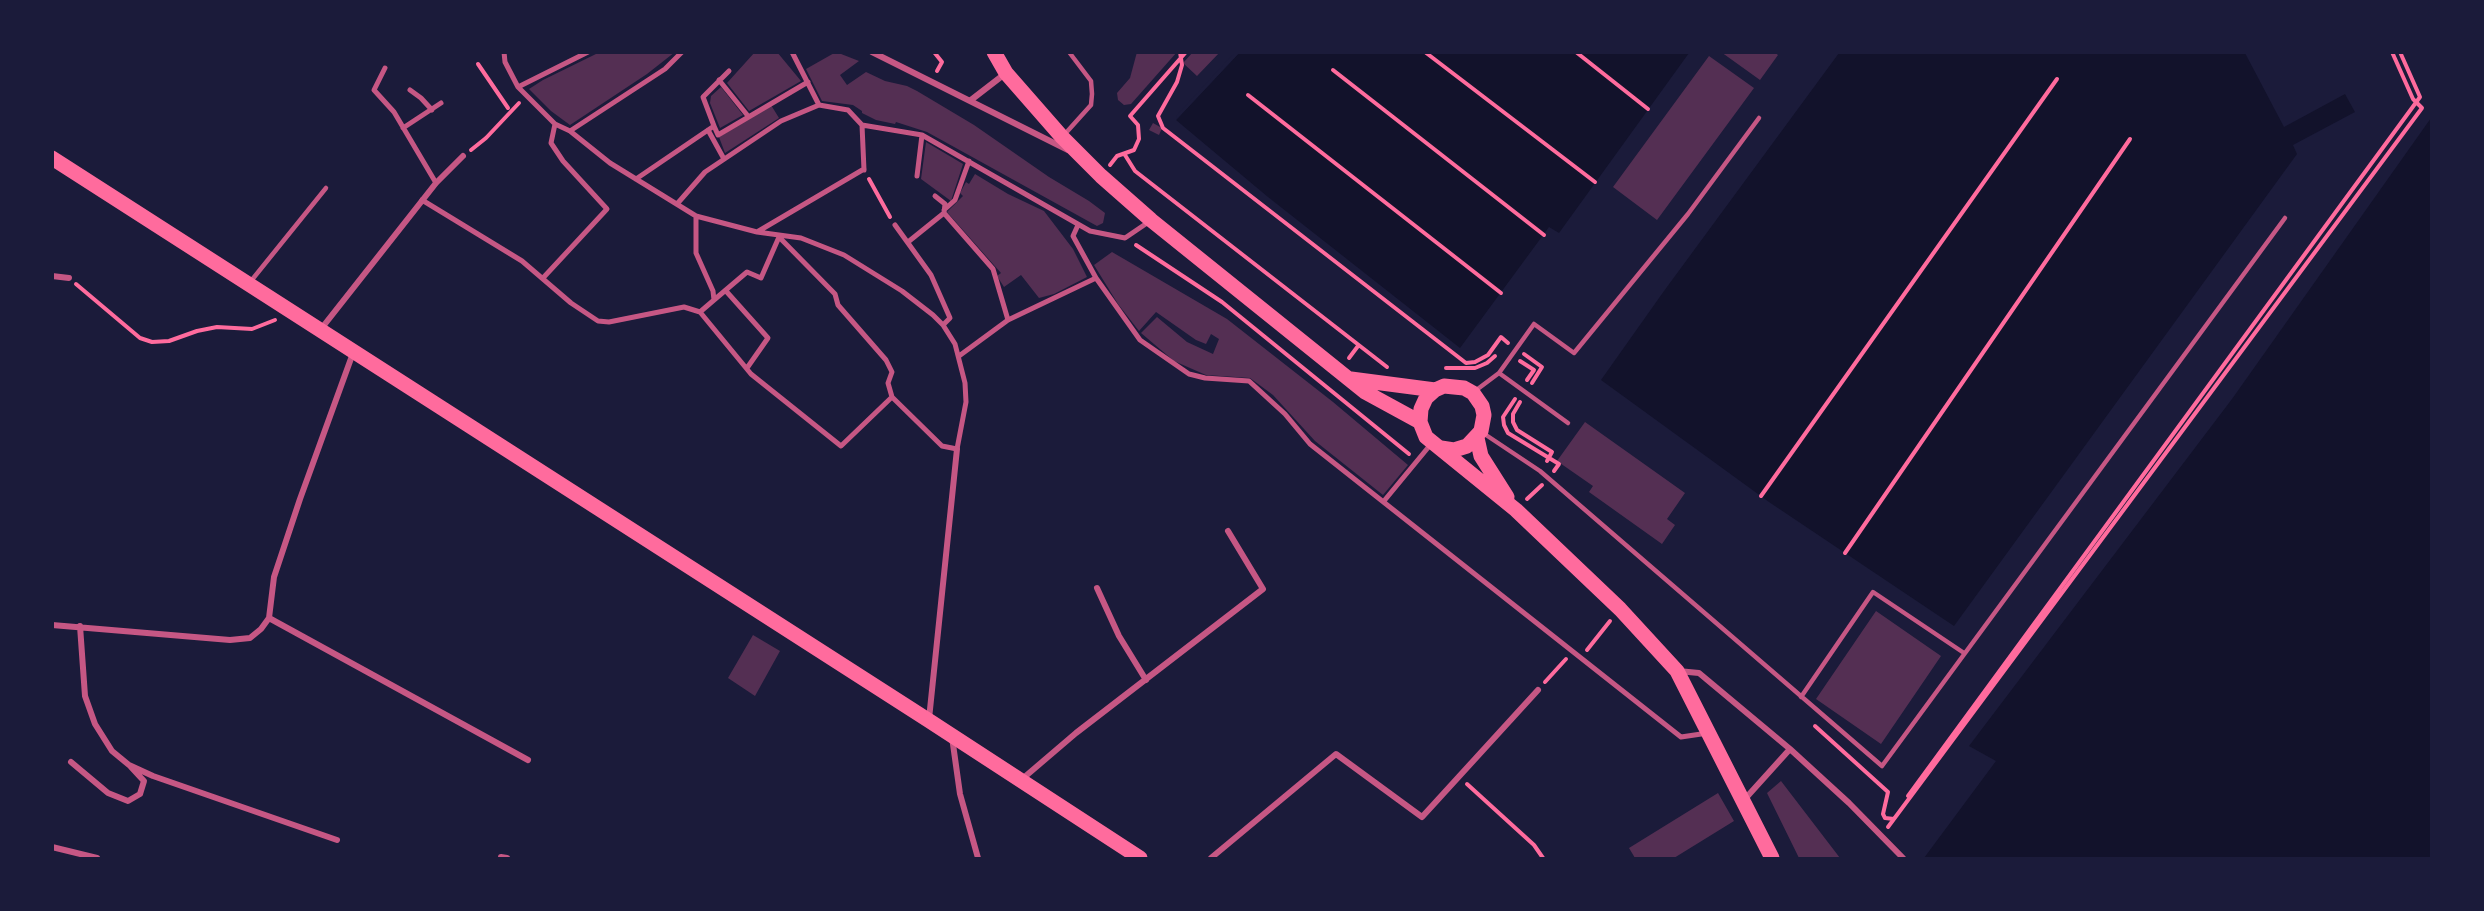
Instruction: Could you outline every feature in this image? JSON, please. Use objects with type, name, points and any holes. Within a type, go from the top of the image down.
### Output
[{"type":"main road","points":[[994,52],[1006,73],[1062,137],[1101,176],[1151,220],[1365,392],[1420,422]]},
{"type":"main road","points":[[52,158],[1140,858]]},
{"type":"main road","points":[[1351,379],[1435,390],[1454,385],[1473,393],[1482,406],[1484,415],[1479,435],[1480,456],[1516,510]]},
{"type":"main road","points":[[1435,390],[1426,398],[1421,409],[1420,422],[1426,437],[1516,510],[1620,609],[1677,671],[1742,803],[1772,858]]},
{"type":"main road","points":[[1437,446],[1454,450],[1467,446],[1479,435]]},
{"type":"street","points":[[504,52],[505,62],[518,87],[526,96],[555,124],[570,131],[610,163],[696,216],[779,237],[801,238],[844,255],[902,291],[943,325],[955,344],[962,366],[966,402],[957,448],[928,720]]},
{"type":"street","points":[[518,87],[588,52]]},
{"type":"street","points":[[570,131],[665,69],[682,52]]},
{"type":"street","points":[[792,52],[819,105]]},
{"type":"street","points":[[872,52],[931,83],[971,100],[1032,134],[1080,155]]},
{"type":"street","points":[[385,68],[374,90],[394,112],[436,183]]},
{"type":"street","points":[[724,159],[711,128],[703,97],[729,70]]},
{"type":"street","points":[[971,100],[1006,73]]},
{"type":"street","points":[[719,80],[748,116]]},
{"type":"street","points":[[711,128],[717,135],[808,82]]},
{"type":"street","points":[[410,90],[432,110]]},
{"type":"street","points":[[404,128],[441,103]]},
{"type":"street","points":[[677,204],[705,172],[781,121],[819,105],[848,110],[862,125],[922,135],[1090,231],[1125,238],[1151,220]]},
{"type":"street","points":[[543,278],[607,209],[563,161],[551,143],[555,124]]},
{"type":"street","points":[[757,232],[864,170],[862,125]]},
{"type":"street","points":[[636,179],[711,128]]},
{"type":"street","points":[[917,176],[922,135]]},
{"type":"street","points":[[320,330],[422,200],[463,156]]},
{"type":"street","points":[[908,242],[955,200],[969,161]]},
{"type":"street","points":[[935,196],[945,204],[944,212],[993,269],[1008,320]]},
{"type":"street","points":[[422,200],[522,261],[571,303],[598,321],[609,322],[684,307],[700,312],[747,368],[841,446],[892,397]]},
{"type":"street","points":[[696,216],[696,253],[713,291],[714,300]]},
{"type":"street","points":[[895,225],[931,275],[945,303],[950,318],[943,325]]},
{"type":"street","points":[[1078,225],[1073,236],[1096,278],[1140,340],[1189,374],[1205,378],[1249,381],[1285,414],[1310,444],[1682,737],[1709,733]]},
{"type":"street","points":[[700,312],[747,272],[761,278],[779,237]]},
{"type":"street","points":[[779,237],[835,294],[838,304],[886,360],[892,372],[888,383],[892,397],[942,446],[957,448]]},
{"type":"street","points":[[52,276],[69,278]]},
{"type":"street","points":[[959,356],[1008,320],[1096,278]]},
{"type":"street","points":[[726,291],[768,338],[747,368]]},
{"type":"street","points":[[52,625],[230,640],[250,638],[261,629],[268,618],[274,577],[353,352]]},
{"type":"street","points":[[1384,501],[1417,461],[1437,446]]},
{"type":"street","points":[[1021,780],[1076,733],[1263,589],[1228,531]]},
{"type":"street","points":[[1097,588],[1119,636],[1146,680]]},
{"type":"street","points":[[268,618],[528,760]]},
{"type":"street","points":[[71,762],[108,793],[128,801],[140,794],[144,781],[112,751],[95,724],[85,696],[80,626]]},
{"type":"street","points":[[1677,671],[1699,673],[1849,802],[1903,858]]},
{"type":"street","points":[[1211,858],[1336,754],[1422,817],[1538,690]]},
{"type":"street","points":[[952,737],[960,794],[978,858]]},
{"type":"street","points":[[1742,803],[1790,749]]},
{"type":"street","points":[[129,765],[153,776],[337,840]]},
{"type":"street","points":[[52,846],[97,858]]},
{"type":"street","points":[[501,858],[507,858]]},
{"type":"lane","points":[[1062,137],[1091,105],[1092,94],[1091,81],[1069,52]]},
{"type":"lane","points":[[1473,393],[1499,373],[1534,324],[1574,353],[1688,214],[1759,118]]},
{"type":"lane","points":[[249,284],[326,188]]},
{"type":"lane","points":[[1479,435],[1540,471],[1882,766],[2285,218]]},
{"type":"lane","points":[[1499,373],[1568,423]]},
{"type":"lane","points":[[1801,697],[1873,592],[1964,653]]},
{"type":"path","points":[[931,83],[942,62],[934,52]]},
{"type":"path","points":[[1101,176],[1117,156],[1134,150],[1139,139],[1138,125],[1130,116],[1186,52]]},
{"type":"path","points":[[1425,52],[1595,182]]},
{"type":"path","points":[[1576,52],[1648,109]]},
{"type":"path","points":[[2392,52],[2416,102],[2422,108],[1894,819],[1911,792],[2416,102],[2420,97],[2400,52]]},
{"type":"path","points":[[1181,55],[1182,65],[1177,82],[1158,116],[1163,128],[1466,363],[1475,362],[1488,355],[1501,337],[1542,367],[1524,391],[1503,417],[1503,425],[1508,433],[1549,457],[1559,464],[1540,487],[1533,481],[1540,471],[1549,457],[1552,452],[1517,430],[1513,422],[1513,414],[1524,391],[1534,370],[1502,347],[1487,363],[1475,368],[1438,369]]},
{"type":"path","points":[[478,64],[508,108]]},
{"type":"path","points":[[1333,70],[1544,235]]},
{"type":"path","points":[[1761,496],[2057,79]]},
{"type":"path","points":[[1248,95],[1501,293]]},
{"type":"path","points":[[463,156],[486,138],[526,96]]},
{"type":"path","points":[[1845,553],[2130,139]]},
{"type":"path","points":[[1125,155],[1135,171],[1390,368]]},
{"type":"path","points":[[864,170],[895,225]]},
{"type":"path","points":[[1125,238],[1222,302],[1417,461]]},
{"type":"path","points":[[69,278],[140,338],[152,342],[169,341],[217,327],[252,329],[274,321],[287,309]]},
{"type":"path","points":[[1581,657],[1620,609]]},
{"type":"path","points":[[1538,690],[1573,652]]},
{"type":"path","points":[[1459,777],[1534,845],[1544,858]]},
{"type":"shaded area","points":[[1239,53],[1689,53],[1559,233],[1549,227],[1460,348],[1268,197],[1176,120]]},
{"type":"shaded area","points":[[1839,53],[2245,53],[2284,127],[2345,94],[2355,112],[2293,145],[2297,154],[1954,626],[1769,502],[1601,380]]},
{"type":"shaded area","points":[[2431,118],[2431,858],[1924,858],[1996,761],[1969,746],[2232,399]]},
{"type":"pier","points":[[1235,52],[1239,53],[1176,120],[1177,115]]},
{"type":"building","points":[[600,52],[675,52],[647,74],[570,125],[551,111],[529,89],[543,80]]},
{"type":"building","points":[[755,52],[777,52],[801,81],[749,111],[727,83]]},
{"type":"building","points":[[836,52],[859,61],[840,75],[847,85],[866,72],[885,81],[917,91],[974,125],[1049,177],[1089,201],[1105,213],[1103,223],[1097,226],[927,132],[896,122],[895,124],[876,120],[853,105],[822,101],[806,69]]},
{"type":"building","points":[[1137,52],[1177,52],[1131,104],[1124,105],[1118,100],[1117,93],[1130,78]]},
{"type":"building","points":[[1193,52],[1220,52],[1197,76],[1183,63]]},
{"type":"building","points":[[1721,52],[1774,52],[1778,55],[1760,80]]},
{"type":"building","points":[[1709,56],[1754,88],[1657,220],[1613,187]]},
{"type":"building","points":[[721,87],[743,115],[720,128],[710,103],[711,96]]},
{"type":"building","points":[[771,105],[779,118],[725,153],[719,137]]},
{"type":"building","points":[[1153,123],[1162,128],[1159,135],[1149,130]]},
{"type":"building","points":[[926,142],[963,164],[951,201],[921,179]]},
{"type":"building","points":[[975,174],[1008,194],[1044,211],[1073,249],[1087,277],[1054,294],[1039,298],[1021,275],[1004,287],[997,276],[1001,273],[947,212],[963,196],[960,193],[966,182],[969,184]]},
{"type":"building","points":[[1112,252],[1227,319],[1333,402],[1408,465],[1383,495],[1315,441],[1273,395],[1250,378],[1206,375],[1174,361],[1141,333],[1157,317],[1187,342],[1213,354],[1219,339],[1211,334],[1206,344],[1196,340],[1156,312],[1139,331],[1118,304],[1094,265]]},
{"type":"building","points":[[1585,422],[1685,493],[1667,519],[1675,525],[1662,544],[1589,492],[1593,486],[1557,461]]},
{"type":"building","points":[[1876,611],[1941,656],[1881,744],[1816,699]]},
{"type":"building","points":[[753,635],[780,651],[755,696],[728,678]]},
{"type":"building","points":[[1781,781],[1840,858],[1799,858],[1767,793]]},
{"type":"building","points":[[1718,793],[1734,821],[1674,858],[1635,858],[1629,848]]}]
